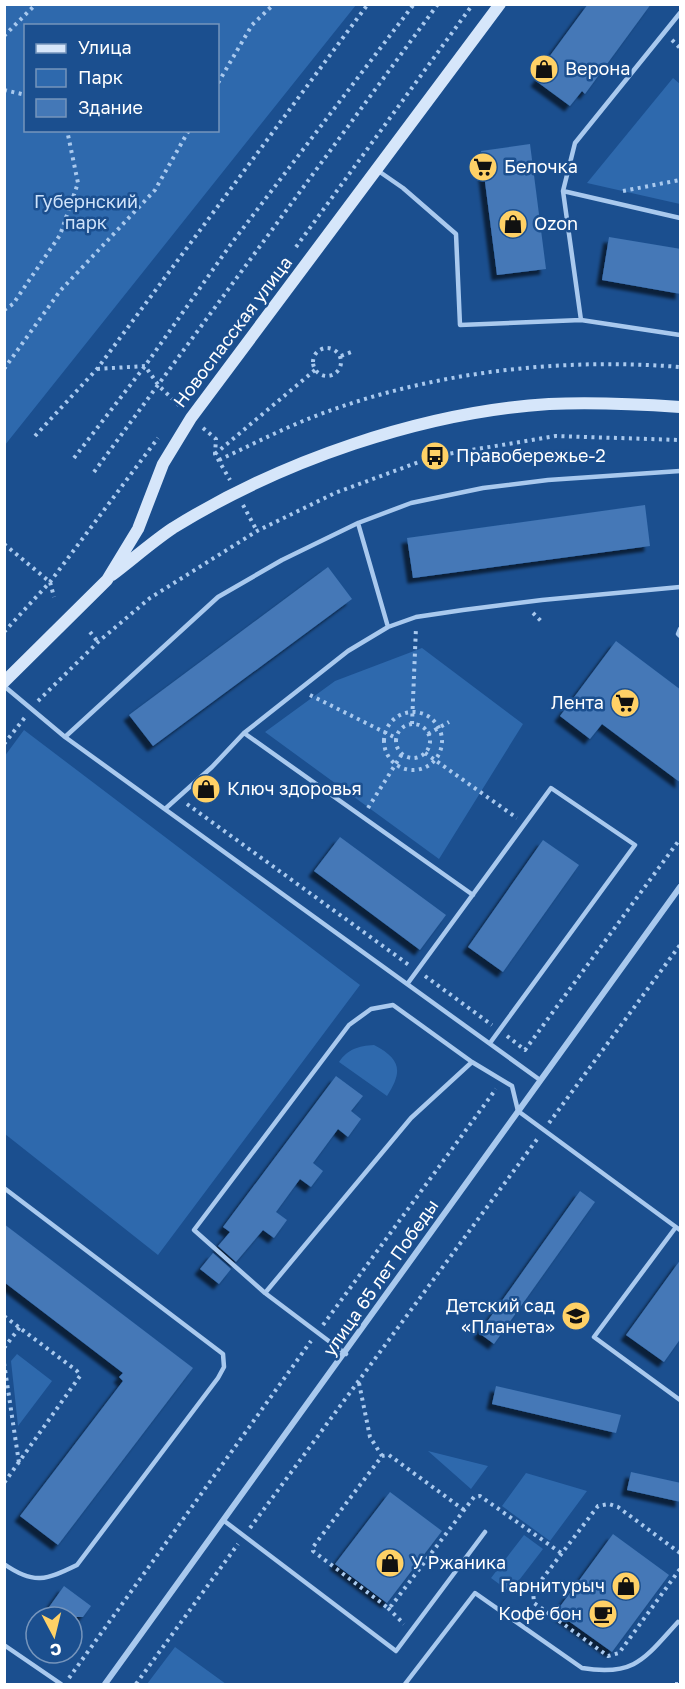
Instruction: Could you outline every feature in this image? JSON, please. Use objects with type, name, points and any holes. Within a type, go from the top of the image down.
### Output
[{"type":"street","name":"Новоспасская улица","points":[[4,681],[107,580],[138,529],[162,464],[191,418],[500,4]]},
{"type":"street","points":[[107,580],[172,529],[237,494],[317,457],[398,431],[473,415],[548,404],[612,403],[681,408]]},
{"type":"street","name":"улица 65 лет Победы","points":[[105,1684],[346,1354],[540,1080],[681,887]]},
{"type":"lane","points":[[581,320],[563,191],[575,143],[681,13]]},
{"type":"lane","points":[[377,170],[403,188],[456,234],[460,326],[581,320],[681,335]]},
{"type":"lane","points":[[563,191],[681,218]]},
{"type":"lane","points":[[65,737],[218,597],[282,560],[358,524],[411,503],[483,488],[548,480],[681,471]]},
{"type":"lane","points":[[358,524],[388,627]]},
{"type":"lane","points":[[165,809],[212,767],[243,733],[348,651],[388,627],[416,617],[542,600],[681,587]]},
{"type":"lane","points":[[681,629],[678,634],[681,636]]},
{"type":"lane","points":[[4,686],[65,737],[540,1080]]},
{"type":"lane","points":[[243,733],[473,895]]},
{"type":"lane","points":[[408,983],[551,788],[635,845],[490,1043]]},
{"type":"lane","points":[[346,1354],[265,1293],[194,1230],[349,1025],[371,1009],[393,1005],[472,1062],[512,1086],[518,1111],[678,1229],[594,1337],[681,1400]]},
{"type":"lane","points":[[265,1293],[411,1118],[472,1062]]},
{"type":"lane","points":[[4,1188],[223,1354],[224,1366],[218,1378],[77,1565],[50,1578],[22,1576],[4,1564]]},
{"type":"lane","points":[[223,1520],[396,1651],[485,1532]]},
{"type":"lane","points":[[405,1684],[475,1593],[582,1668],[602,1671],[622,1669],[642,1661],[678,1622]]},
{"type":"lane","points":[[4,1645],[63,1684]]},
{"type":"path","points":[[4,36],[36,4]]},
{"type":"path","points":[[219,81],[252,25],[274,4]]},
{"type":"path","points":[[35,436],[97,369],[368,4]]},
{"type":"path","points":[[74,459],[145,366],[231,244],[414,4]]},
{"type":"path","points":[[94,472],[438,4]]},
{"type":"path","points":[[4,90],[24,95]]},
{"type":"path","points":[[4,310],[13,304],[60,235],[78,183],[67,132]]},
{"type":"path","points":[[4,369],[60,291],[154,190],[188,132]]},
{"type":"path","points":[[622,192],[681,180]]},
{"type":"path","points":[[332,348],[341,356],[341,367],[334,375],[324,376],[315,370],[313,359],[320,349],[332,348]]},
{"type":"path","points":[[341,356],[354,351]]},
{"type":"path","points":[[219,460],[304,421],[384,395],[463,377],[559,364],[625,363],[681,367]]},
{"type":"path","points":[[215,454],[315,370]]},
{"type":"path","points":[[4,544],[50,582],[54,597]]},
{"type":"path","points":[[4,632],[50,582]]},
{"type":"path","points":[[412,724],[416,617]]},
{"type":"path","points":[[90,632],[98,642]]},
{"type":"path","points":[[299,690],[396,738]]},
{"type":"path","points":[[412,712],[430,718],[438,728],[442,743],[435,760],[419,770],[409,770],[396,764],[387,754],[384,745],[385,733],[394,719],[412,712]]},
{"type":"path","points":[[428,734],[449,722]]},
{"type":"path","points":[[412,724],[423,727],[430,742],[425,753],[416,758],[402,754],[398,749],[396,738],[401,729],[412,724]]},
{"type":"path","points":[[425,753],[525,824]]},
{"type":"path","points":[[363,816],[402,754]]},
{"type":"path","points":[[136,1684],[681,945]]},
{"type":"path","points":[[516,1062],[525,1050]]},
{"type":"path","points":[[63,1684],[502,1081]]},
{"type":"path","points":[[4,1316],[77,1371],[80,1377],[4,1483]]},
{"type":"path","points":[[4,1348],[20,1328]]},
{"type":"path","points":[[4,1363],[19,1464]]},
{"type":"path","points":[[359,1383],[370,1437],[382,1456]]},
{"type":"path","points":[[464,1510],[396,1458],[389,1455],[382,1456],[313,1547],[313,1551],[381,1605],[388,1608],[392,1605],[474,1497],[485,1498],[561,1553]]},
{"type":"path","points":[[681,1553],[618,1507],[609,1504],[598,1506],[533,1591],[532,1598],[534,1602],[608,1656],[619,1653],[681,1569]]},
{"type":"path","points":[[675,1684],[681,1684]]},
{"type":"green space","name":"Губернский парк","points":[[4,5],[356,5],[5,445]]},
{"type":"green space","points":[[673,78],[680,84],[680,204],[587,183]]},
{"type":"green space","points":[[422,648],[523,724],[439,859],[265,732],[335,681]]},
{"type":"green space","points":[[24,730],[360,985],[158,1255],[5,1134],[4,757]]},
{"type":"green space","points":[[374,1045],[390,1055],[397,1066],[396,1079],[387,1096],[339,1062],[354,1049]]},
{"type":"green space","points":[[17,1354],[52,1381],[18,1426],[11,1361]]},
{"type":"green space","points":[[428,1451],[488,1466],[471,1489]]},
{"type":"green space","points":[[526,1473],[587,1491],[550,1541],[502,1506]]},
{"type":"green space","points":[[524,1535],[543,1549],[510,1592],[491,1578]]},
{"type":"green space","points":[[175,1647],[226,1684],[147,1684]]},
{"type":"building","points":[[588,4],[651,4],[585,94],[582,91],[570,106],[536,81],[552,59],[549,57]]},
{"type":"building","points":[[530,144],[546,269],[497,275],[481,151]]},
{"type":"building","points":[[609,237],[681,249],[681,294],[602,280]]},
{"type":"building","points":[[645,505],[650,546],[413,578],[407,538]]},
{"type":"building","points":[[328,567],[352,599],[153,746],[129,715]]},
{"type":"building","name":"Лента","points":[[616,641],[681,690],[681,783],[602,724],[590,739],[560,716]]},
{"type":"building","points":[[340,837],[446,915],[420,950],[314,871]]},
{"type":"building","points":[[543,840],[579,865],[503,972],[468,947]]},
{"type":"building","points":[[336,1076],[363,1096],[351,1111],[361,1119],[348,1137],[338,1129],[313,1163],[323,1171],[311,1187],[300,1179],[276,1212],[287,1220],[274,1238],[263,1230],[236,1262],[218,1246],[230,1232],[223,1227]]},
{"type":"building","points":[[580,1191],[595,1202],[494,1344],[479,1333]]},
{"type":"building","points":[[4,1224],[193,1368],[58,1545],[20,1516],[123,1381],[119,1377],[123,1373],[4,1282]]},
{"type":"building","points":[[213,1253],[231,1269],[219,1284],[200,1269]]},
{"type":"building","points":[[681,1259],[681,1338],[664,1362],[626,1335]]},
{"type":"building","points":[[496,1386],[621,1415],[616,1433],[492,1404]]},
{"type":"building","points":[[631,1472],[681,1483],[681,1502],[627,1490]]},
{"type":"building","points":[[390,1492],[442,1531],[387,1603],[335,1564]]},
{"type":"building","points":[[613,1534],[669,1575],[612,1652],[556,1612]]},
{"type":"building","points":[[64,1586],[91,1606],[84,1616],[84,1605],[51,1605]]},
{"type":"place","name":"Верона","points":[[544,69]]},
{"type":"place","name":"Белочка","points":[[483,167]]},
{"type":"place","name":"Ozon","points":[[513,224]]},
{"type":"place","name":"Правобережье-2","points":[[435,456]]},
{"type":"place","name":"Лента","points":[[625,703]]},
{"type":"place","name":"Ключ здоровья","points":[[206,789]]},
{"type":"place","name":"Детский сад «Планета»","points":[[576,1316]]},
{"type":"place","name":"У Ржаника","points":[[390,1563]]},
{"type":"place","name":"Гарнитурыч","points":[[626,1586]]},
{"type":"place","name":"Кофе бон","points":[[603,1614]]}]
